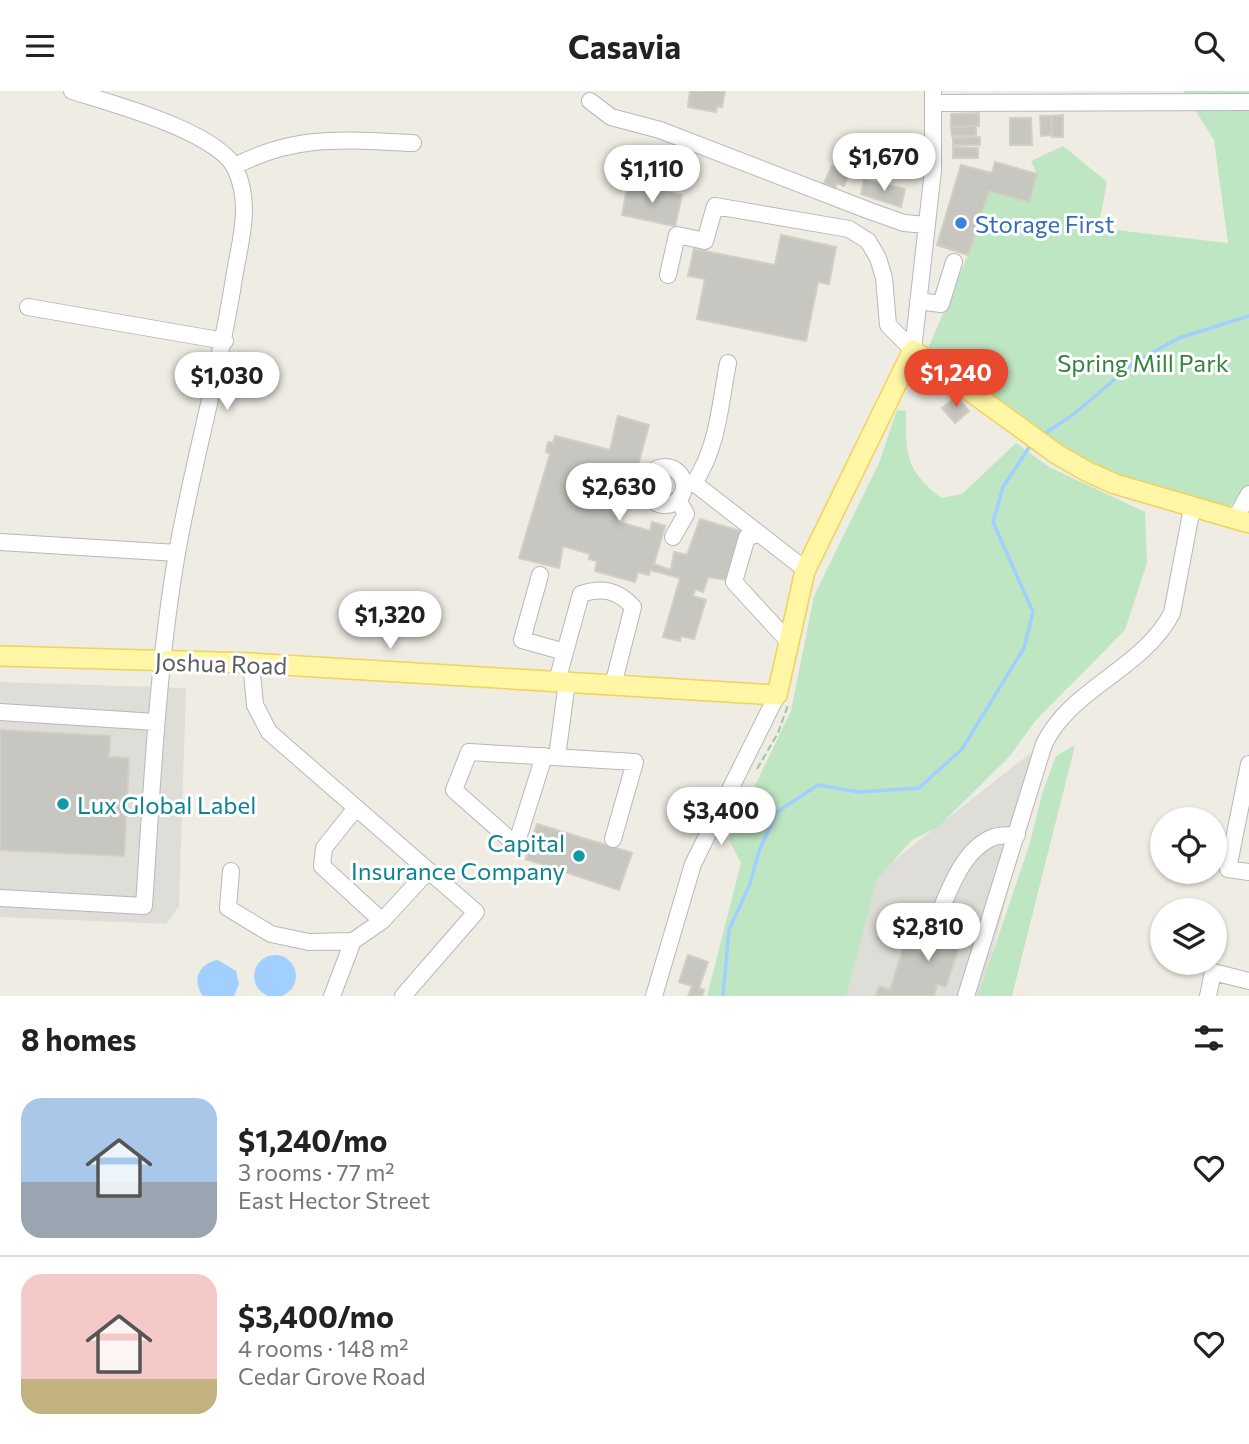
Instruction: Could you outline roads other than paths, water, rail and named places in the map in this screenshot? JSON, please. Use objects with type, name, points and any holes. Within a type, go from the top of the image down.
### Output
[{"type":"main road","points":[[778,695],[806,569],[913,350],[1058,454],[1115,484],[1242,521]]},
{"type":"main road","name":"Joshua Road","points":[[0,656],[251,663],[778,695]]},
{"type":"street","points":[[0,898],[144,906],[156,722],[177,553],[225,341],[244,231],[244,194],[235,166],[206,142],[159,119],[72,91]]},
{"type":"street","points":[[913,350],[933,170],[933,97],[1194,96],[1249,102]]},
{"type":"street","points":[[590,101],[611,117],[660,130],[904,223],[926,225]]},
{"type":"street","points":[[235,166],[267,150],[301,143],[343,139],[413,143]]},
{"type":"street","points":[[668,275],[677,235],[705,241],[715,206],[849,229],[868,241],[878,258],[884,278],[888,325],[913,350]]},
{"type":"street","points":[[918,301],[940,304],[954,262]]},
{"type":"street","points":[[28,307],[225,341]]},
{"type":"street","points":[[728,363],[707,464],[689,484],[678,500],[667,505],[655,502],[647,493],[646,482],[652,471],[669,467],[689,484],[806,569]]},
{"type":"street","points":[[1242,521],[1249,494]]},
{"type":"street","points":[[673,537],[686,515],[678,500]]},
{"type":"street","points":[[966,996],[1052,727],[1138,654],[1165,627],[1172,613],[1192,508]]},
{"type":"street","points":[[761,534],[747,537],[734,582],[789,642]]},
{"type":"street","points":[[0,542],[177,553]]},
{"type":"street","points":[[540,575],[522,641],[565,652]]},
{"type":"street","points":[[613,685],[633,607],[625,599],[604,590],[581,594],[565,652],[551,757],[516,845],[454,790],[469,752],[551,757],[635,762],[613,839]]},
{"type":"street","points":[[251,663],[255,705],[269,732],[476,912],[403,996]]},
{"type":"street","points":[[653,996],[693,864],[778,695]]},
{"type":"street","points":[[0,712],[156,722]]},
{"type":"street","points":[[1249,764],[1228,869],[1249,872]]},
{"type":"street","points":[[355,809],[324,848],[322,866],[382,921]]},
{"type":"street","points":[[939,914],[952,883],[973,850],[994,837],[1017,835]]},
{"type":"street","points":[[230,871],[228,908],[271,934],[309,942],[353,941],[382,921],[428,871]]},
{"type":"street","points":[[332,996],[353,941]]},
{"type":"street","points":[[1208,996],[1213,972],[1249,981]]},
{"type":"water","points":[[267,957],[283,957],[290,961],[294,968],[294,984],[290,991],[283,995],[267,995],[260,991],[256,984],[256,968],[260,961]]},
{"type":"water","points":[[218,960],[236,971],[239,984],[234,996],[203,996],[199,990],[197,978],[202,968]]},
{"type":"waterway","points":[[1041,436],[1074,414],[1135,362],[1179,338],[1249,316]]},
{"type":"waterway","points":[[723,996],[729,930],[750,884],[759,851],[777,812],[818,785],[859,792],[919,788],[962,749],[1024,648],[1033,612],[993,522],[1003,487],[1032,443]]},
{"type":"place","name":"Storage First","points":[[961,223]]},
{"type":"place","name":"Lux Global Label","points":[[63,804]]},
{"type":"place","name":"Capital Insurance Company","points":[[579,856]]},
{"type":"park label","name":"Spring Mill Park","points":[[1143,362]]}]
